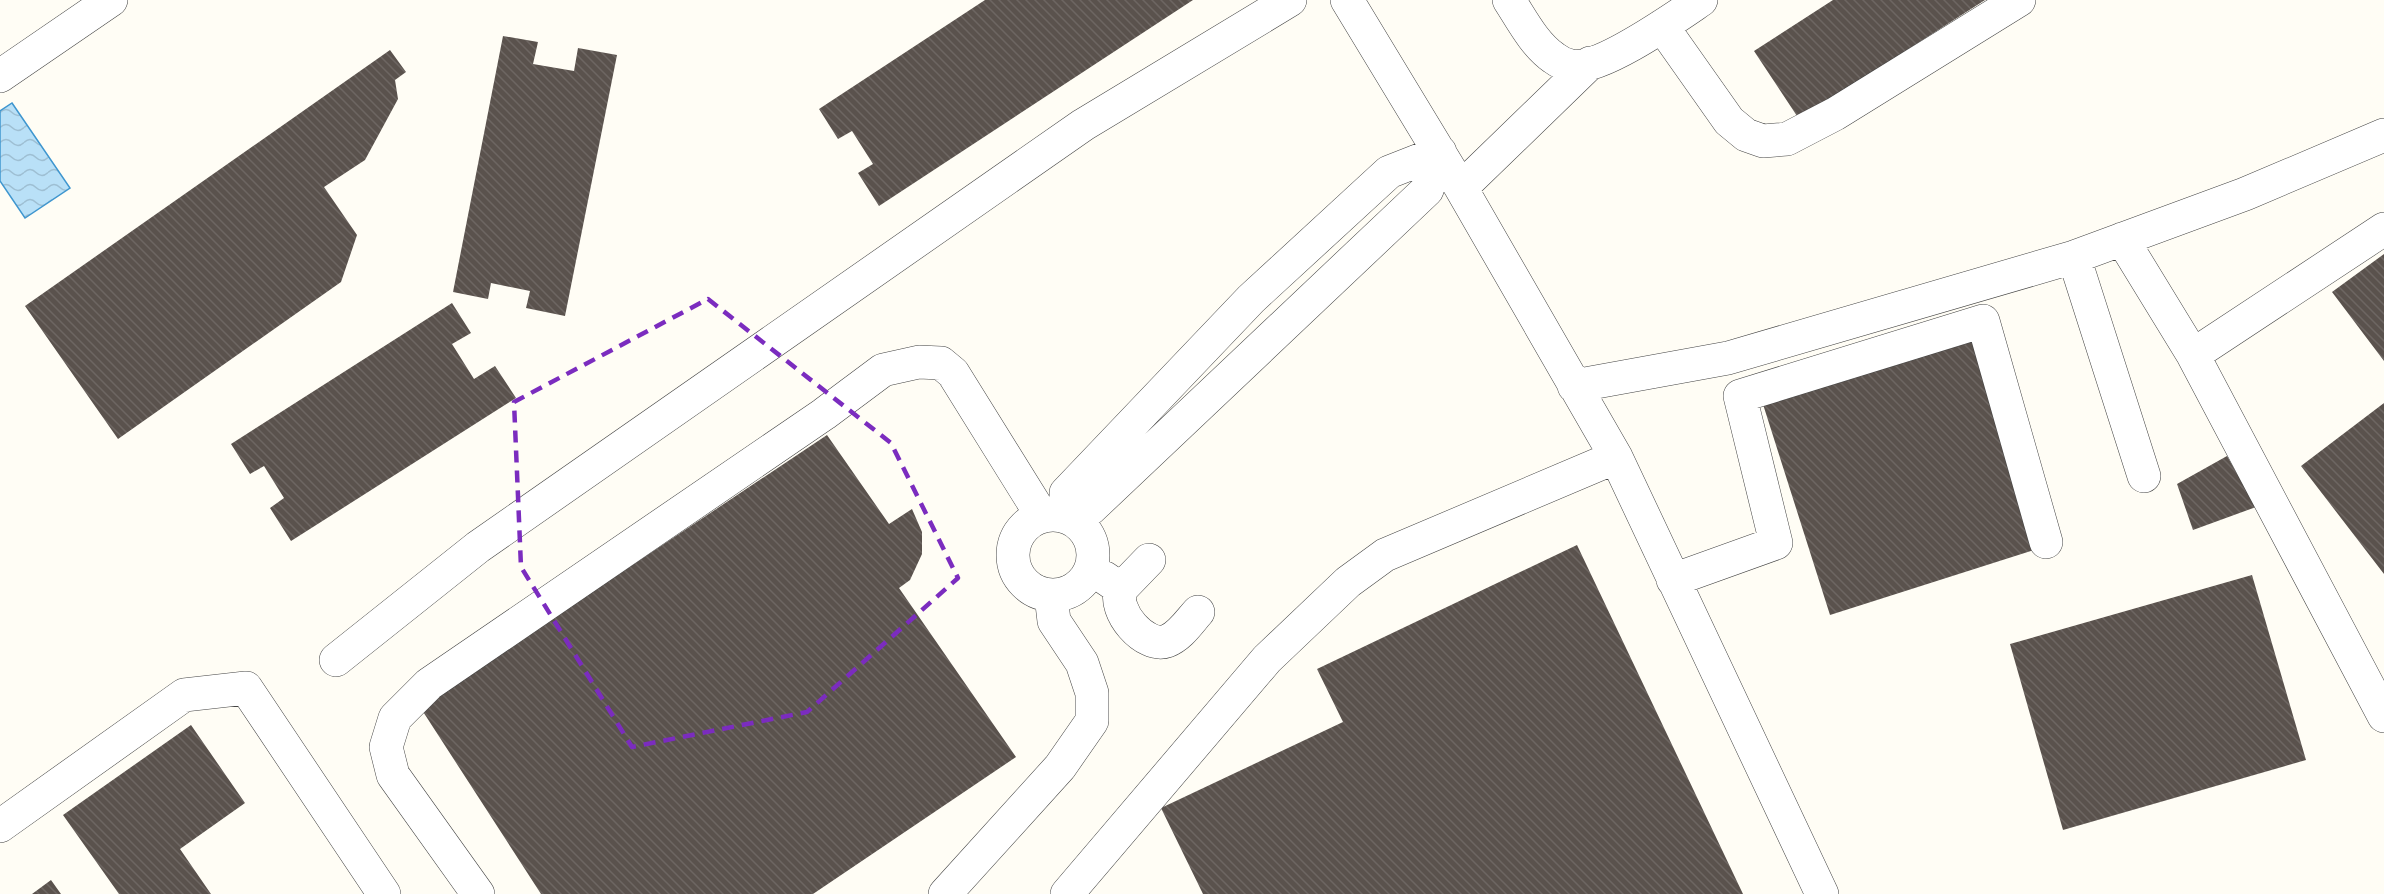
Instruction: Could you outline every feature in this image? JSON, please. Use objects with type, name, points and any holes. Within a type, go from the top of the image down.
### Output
[{"type":"street","points":[[0,76],[111,0]]},
{"type":"street","points":[[336,660],[478,547],[1083,125],[1290,0]]},
{"type":"street","points":[[1347,0],[1440,152],[1616,457],[1822,894]]},
{"type":"street","points":[[1509,0],[1530,32],[1555,59],[1572,66],[1590,63],[1619,51],[1701,0]]},
{"type":"street","points":[[1662,26],[1729,121],[1746,135],[1763,141],[1787,139],[1835,114],[2019,0]]},
{"type":"street","points":[[1461,188],[1590,63]]},
{"type":"street","points":[[1574,386],[1728,357],[2074,257],[2245,195],[2371,143],[2384,135]]},
{"type":"street","points":[[478,894],[393,775],[387,747],[396,718],[429,684],[824,414],[883,370],[919,362],[941,363],[953,372],[1004,452],[1054,516],[1082,527],[1089,538],[1093,552],[1091,568],[1086,578],[1067,593],[1051,595],[1032,590],[1023,583],[1012,561],[1017,534],[1032,520],[1054,516],[1090,509],[1427,190],[1440,152]]},
{"type":"street","points":[[2193,355],[2384,230]]},
{"type":"street","points":[[2122,239],[2193,355],[2384,716]]},
{"type":"street","points":[[2074,257],[2144,476]]},
{"type":"street","points":[[1673,580],[1776,543],[1740,396],[1983,321],[2046,542]]},
{"type":"street","points":[[1067,894],[1267,660],[1348,582],[1385,555],[1616,457]]},
{"type":"street","points":[[1149,560],[1121,589],[1118,600],[1129,623],[1154,641],[1165,642],[1175,637],[1198,612]]},
{"type":"street","points":[[1091,568],[1121,589]]},
{"type":"street","points":[[945,894],[1060,767],[1092,721],[1092,693],[1082,663],[1054,621],[1051,595]]},
{"type":"street","points":[[0,826],[184,695],[246,688],[384,894]]},
{"type":"highlighted area","points":[[708,299],[891,443],[958,578],[807,712],[632,747],[521,567],[514,402]]},
{"type":"water","points":[[12,103],[70,188],[25,218],[0,181],[0,111]]},
{"type":"building","points":[[985,0],[1193,0],[879,206],[858,173],[873,164],[852,131],[838,139],[819,109]]},
{"type":"building","points":[[1833,0],[1985,0],[1799,119],[1754,51]]},
{"type":"building","points":[[503,36],[538,42],[533,64],[574,71],[578,48],[617,55],[565,316],[526,308],[530,291],[491,283],[488,299],[453,292]]},
{"type":"building","points":[[390,50],[406,72],[395,80],[398,99],[365,160],[324,187],[357,235],[341,282],[118,439],[25,306]]},
{"type":"building","points":[[2384,254],[2384,361],[2332,292]]},
{"type":"building","points":[[452,303],[471,333],[452,344],[474,379],[495,366],[516,398],[291,541],[270,508],[284,498],[264,466],[250,474],[231,444]]},
{"type":"building","points":[[1970,331],[2040,548],[1830,615],[1761,398]]},
{"type":"building","points":[[2384,403],[2384,574],[2301,466]]},
{"type":"building","points":[[827,435],[889,524],[912,509],[922,532],[922,554],[910,580],[899,588],[1016,757],[813,894],[541,894],[420,707]]},
{"type":"building","points":[[2227,456],[2256,507],[2193,530],[2177,484]]},
{"type":"building","points":[[1577,545],[1743,894],[1203,894],[1161,808],[1343,722],[1317,669]]},
{"type":"building","points":[[2252,575],[2306,760],[2063,830],[2010,644]]},
{"type":"building","points":[[191,725],[245,803],[180,849],[211,894],[119,894],[63,815]]},
{"type":"building","points":[[51,880],[61,894],[32,894]]}]
